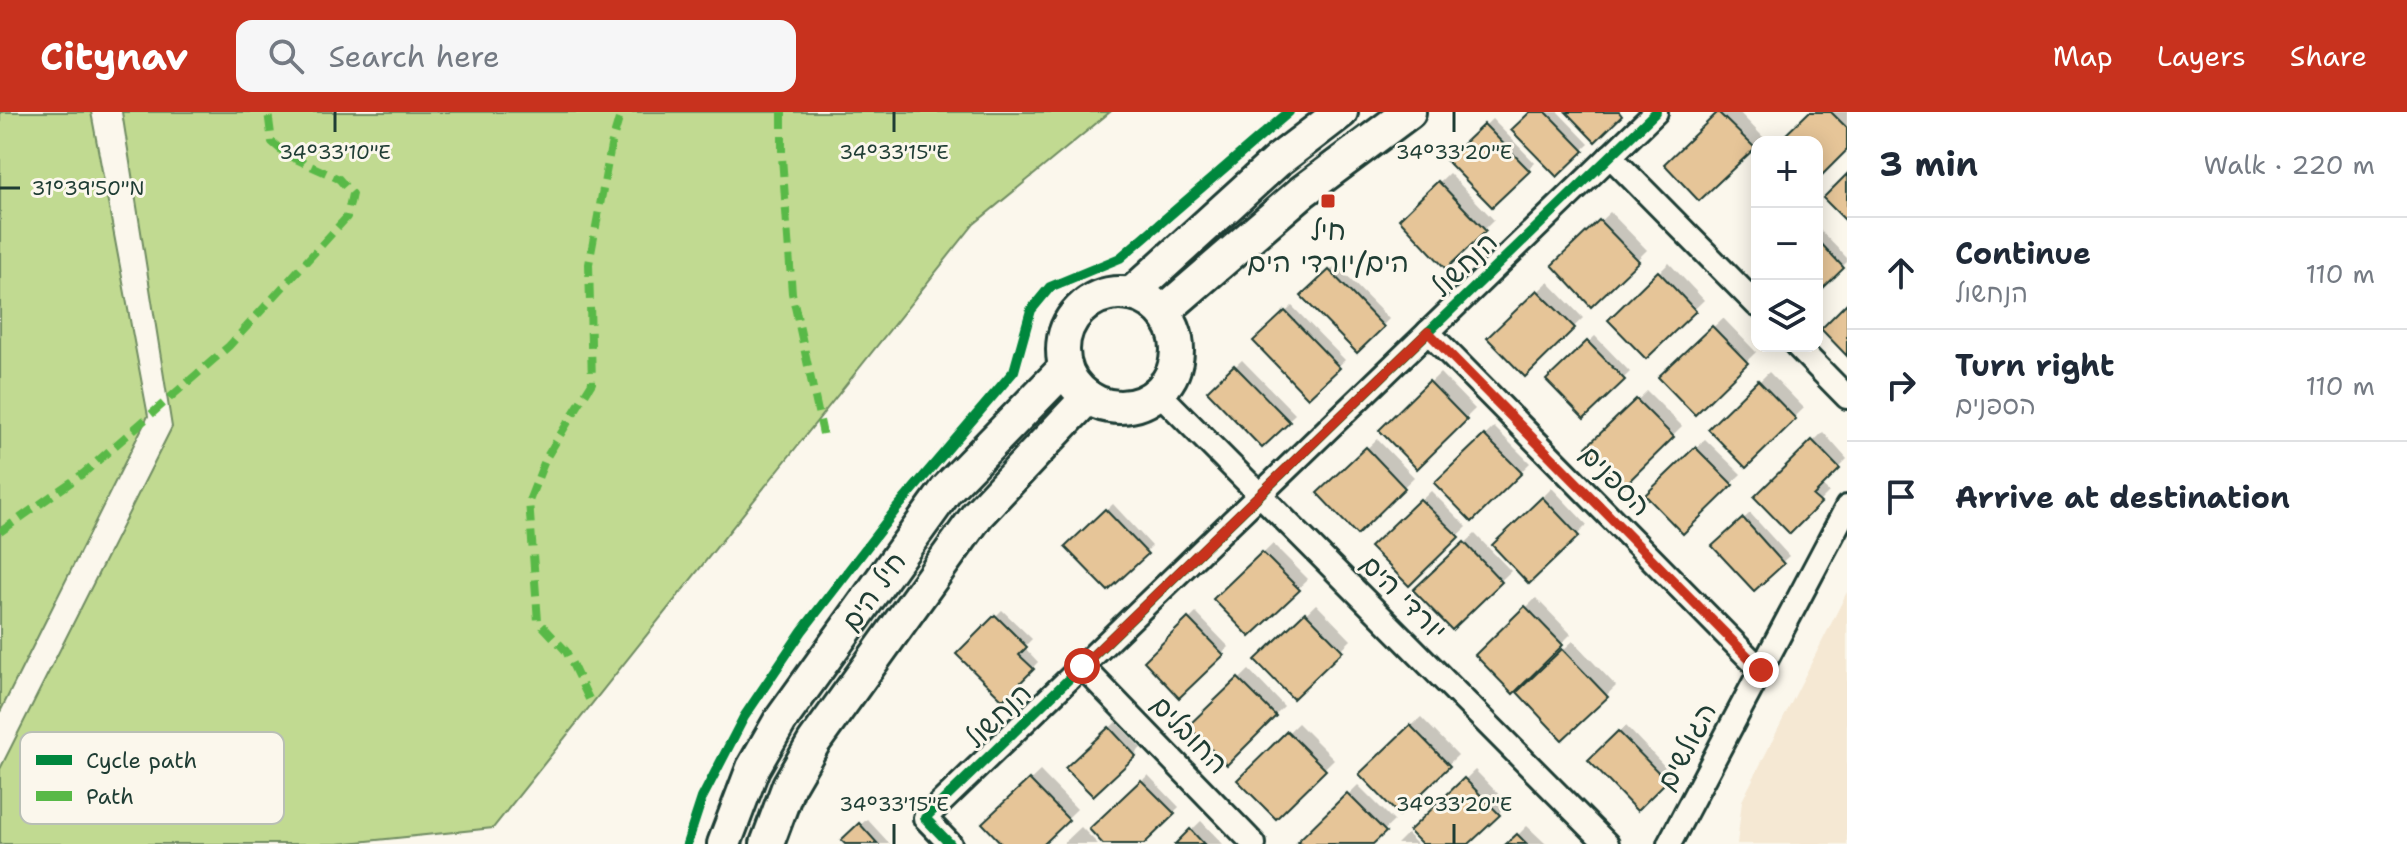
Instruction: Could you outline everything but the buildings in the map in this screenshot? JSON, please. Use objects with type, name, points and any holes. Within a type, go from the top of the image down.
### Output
[{"type":"main road","points":[[1131,294],[1277,161],[1341,112]]},
{"type":"main road","points":[[1163,312],[1302,192],[1409,112]]},
{"type":"main road","points":[[1111,293],[1131,294],[1143,297],[1163,312],[1173,327],[1177,344],[1176,362],[1158,392],[1142,402],[1123,407],[1105,405],[1088,397],[1070,379],[1062,348],[1066,328],[1077,311],[1092,299],[1111,293]]},
{"type":"main road","name":"חיל הים","points":[[724,844],[753,768],[789,708],[947,489],[1065,368]]},
{"type":"main road","name":"חיל הים","points":[[767,844],[789,785],[823,730],[978,514],[1088,397]]},
{"type":"street","name":"הנחשול","points":[[950,844],[925,818],[1656,112]]},
{"type":"street","points":[[1610,156],[1751,299]]},
{"type":"street","name":"הספנים","points":[[1428,332],[1761,670]]},
{"type":"street","points":[[1803,352],[1847,397]]},
{"type":"street","name":"יורדי הים","points":[[1158,392],[1607,844]]},
{"type":"street","name":"הגולשים","points":[[1669,844],[1847,507]]},
{"type":"street","name":"החובלים","points":[[1082,666],[1254,844]]},
{"type":"shaded area","points":[[1847,592],[1847,844],[1737,844],[1742,801]]},
{"type":"green space","points":[[0,112],[91,112],[148,416],[0,712]]},
{"type":"green space","points":[[122,112],[1110,112],[974,224],[493,828],[338,844],[0,844],[0,769],[172,427]]},
{"type":"marked path","points":[[0,532],[84,473],[229,346],[347,217],[352,194],[339,179],[287,155],[272,142],[268,112]]},
{"type":"marked path","points":[[589,699],[566,651],[538,621],[529,501],[546,458],[592,383],[589,264],[611,146],[621,112]]},
{"type":"marked path","points":[[782,112],[782,157],[792,293],[823,434]]},
{"type":"cycle path","points":[[687,844],[702,798],[744,717],[802,631],[897,508],[1014,371],[1031,310],[1050,287],[1120,258],[1289,112]]},
{"type":"cycle path","points":[[950,844],[925,818],[1656,112]]},
{"type":"place","name":"חיל הים/יורדי הים","points":[[1328,201]]},
{"type":"route","points":[[1082,666],[1428,332],[1761,670]]}]
